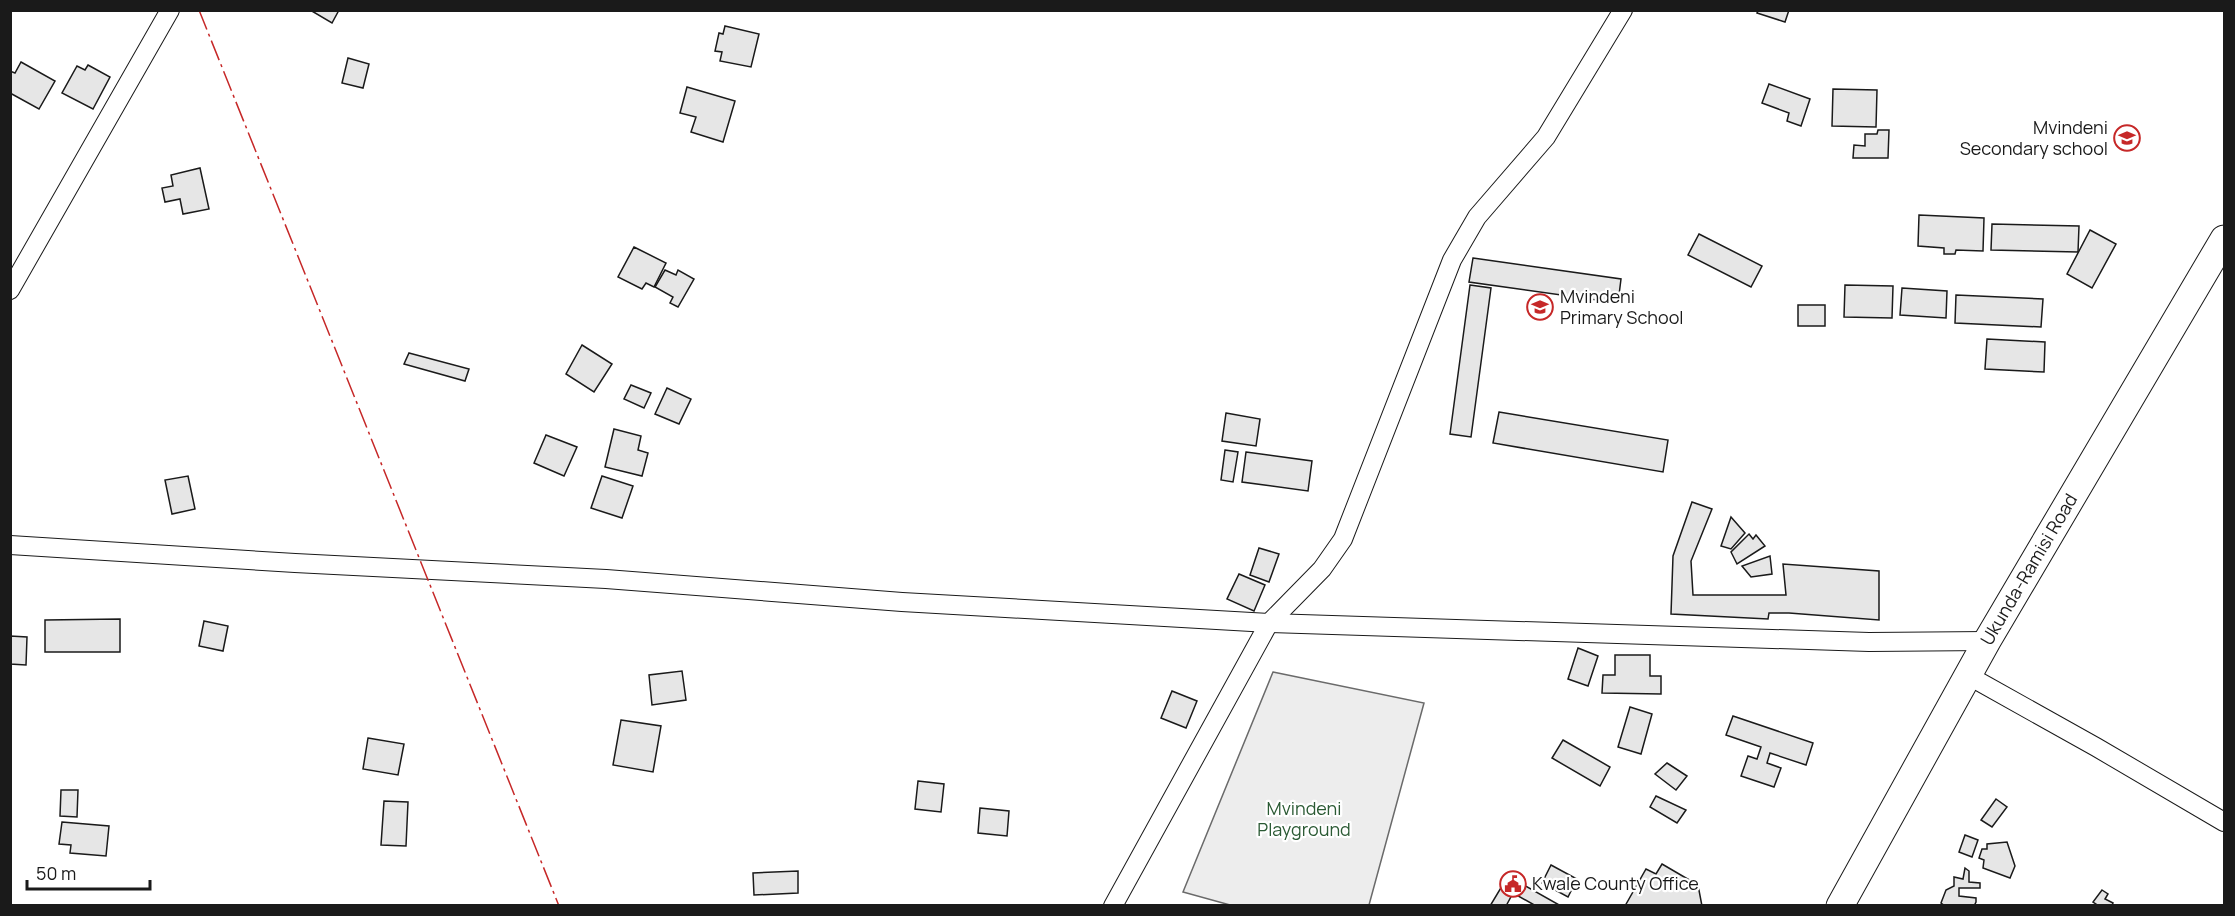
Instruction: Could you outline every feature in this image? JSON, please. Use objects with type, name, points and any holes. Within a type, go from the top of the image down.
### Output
[{"type":"highway","name":"Ukunda-Ramisi Road","points":[[1840,906],[1987,640],[2224,239]]},
{"type":"street","points":[[10,290],[170,10]]},
{"type":"street","points":[[1113,906],[1269,623],[1322,569],[1343,539],[1452,260],[1477,217],[1546,137],[1623,10]]},
{"type":"street","points":[[10,545],[606,579],[902,602],[1269,623],[1869,642],[1987,640]]},
{"type":"street","points":[[1969,676],[2224,822]]},
{"type":"shaded area","name":"Mvindeni Playground","points":[[1273,672],[1424,703],[1369,905],[1230,905],[1183,892]]},
{"type":"building","points":[[310,10],[339,10],[332,23]]},
{"type":"building","points":[[1758,10],[1789,10],[1785,22],[1757,13]]},
{"type":"building","points":[[725,26],[759,34],[751,67],[720,61],[722,52],[715,51],[719,33],[723,34]]},
{"type":"building","points":[[348,58],[369,64],[363,88],[342,83]]},
{"type":"building","points":[[21,62],[55,81],[39,109],[10,93],[10,71],[15,73]]},
{"type":"building","points":[[88,65],[110,77],[93,109],[62,93],[77,66],[85,70]]},
{"type":"building","points":[[1769,84],[1810,99],[1801,126],[1787,121],[1789,113],[1762,103]]},
{"type":"building","points":[[687,87],[735,101],[723,142],[691,132],[696,117],[680,113]]},
{"type":"building","points":[[1833,89],[1877,90],[1876,127],[1832,126]]},
{"type":"building","points":[[1878,130],[1889,130],[1888,158],[1853,158],[1854,145],[1865,146],[1865,134],[1877,134]]},
{"type":"building","points":[[200,168],[209,209],[183,214],[180,199],[165,202],[162,188],[173,186],[171,175]]},
{"type":"building","points":[[1919,215],[1984,218],[1983,251],[1956,250],[1955,254],[1944,254],[1944,248],[1918,246]]},
{"type":"building","points":[[1992,224],[2079,226],[2078,252],[1991,250]]},
{"type":"building","points":[[2090,230],[2116,244],[2092,288],[2067,274]]},
{"type":"building","points":[[1699,234],[1762,266],[1751,287],[1688,255]]},
{"type":"building","points":[[634,247],[666,263],[654,287],[646,283],[642,289],[618,277]]},
{"type":"building","points":[[1473,258],[1621,279],[1618,303],[1469,282]]},
{"type":"building","points":[[665,270],[676,275],[678,270],[694,279],[678,307],[670,303],[673,297],[655,287]]},
{"type":"building","points":[[1470,285],[1491,288],[1471,437],[1450,434]]},
{"type":"building","points":[[1845,285],[1893,286],[1892,318],[1844,317]]},
{"type":"building","points":[[1902,288],[1947,291],[1946,318],[1900,315]]},
{"type":"building","points":[[1956,295],[2043,299],[2041,327],[1955,323]]},
{"type":"building","points":[[1798,305],[1825,305],[1825,326],[1798,326]]},
{"type":"building","points":[[1987,339],[2045,342],[2044,372],[1985,369]]},
{"type":"building","points":[[582,345],[612,364],[594,392],[566,374]]},
{"type":"building","points":[[409,353],[469,369],[465,381],[404,364]]},
{"type":"building","points":[[631,385],[651,393],[644,408],[624,399]]},
{"type":"building","points":[[667,388],[691,399],[679,424],[655,414]]},
{"type":"building","points":[[1499,412],[1668,440],[1663,472],[1493,443]]},
{"type":"building","points":[[1226,413],[1260,419],[1256,446],[1222,441]]},
{"type":"building","points":[[614,429],[641,436],[638,450],[648,453],[642,476],[605,467]]},
{"type":"building","points":[[546,435],[577,447],[564,476],[534,463]]},
{"type":"building","points":[[1225,450],[1238,452],[1233,482],[1221,480]]},
{"type":"building","points":[[1246,452],[1312,461],[1308,491],[1242,482]]},
{"type":"building","points":[[188,476],[195,509],[172,514],[165,480]]},
{"type":"building","points":[[602,476],[633,486],[622,518],[591,508]]},
{"type":"building","points":[[1692,502],[1712,509],[1691,561],[1693,595],[1786,595],[1783,564],[1879,571],[1879,620],[1789,613],[1769,613],[1768,619],[1671,614],[1673,556]]},
{"type":"building","points":[[1731,517],[1745,533],[1731,549],[1721,546]]},
{"type":"building","points":[[1749,534],[1753,539],[1756,535],[1765,546],[1737,564],[1731,552]]},
{"type":"building","points":[[1259,548],[1279,554],[1269,582],[1250,575]]},
{"type":"building","points":[[1770,556],[1772,574],[1751,577],[1742,566]]},
{"type":"building","points":[[1239,574],[1265,585],[1254,611],[1227,599]]},
{"type":"building","points":[[120,619],[120,652],[45,652],[45,620]]},
{"type":"building","points":[[204,621],[228,626],[223,651],[199,646]]},
{"type":"building","points":[[10,636],[27,637],[26,665],[10,664]]},
{"type":"building","points":[[1578,648],[1598,656],[1588,686],[1568,679]]},
{"type":"building","points":[[1615,655],[1650,655],[1650,676],[1661,676],[1661,694],[1602,693],[1603,675],[1615,675]]},
{"type":"building","points":[[682,671],[686,700],[652,705],[649,675]]},
{"type":"building","points":[[1172,691],[1197,701],[1186,728],[1161,718]]},
{"type":"building","points":[[1630,707],[1652,714],[1641,754],[1618,747]]},
{"type":"building","points":[[1733,716],[1813,743],[1806,765],[1770,753],[1767,763],[1781,768],[1774,787],[1741,776],[1748,756],[1757,759],[1761,747],[1726,735]]},
{"type":"building","points":[[621,720],[661,726],[653,772],[613,765]]},
{"type":"building","points":[[368,738],[404,744],[398,775],[363,769]]},
{"type":"building","points":[[1563,740],[1610,767],[1600,786],[1552,758]]},
{"type":"building","points":[[1667,763],[1687,776],[1676,790],[1655,774]]},
{"type":"building","points":[[918,781],[944,784],[941,812],[915,809]]},
{"type":"building","points":[[61,790],[78,790],[77,817],[60,816]]},
{"type":"building","points":[[1656,796],[1686,810],[1677,823],[1650,807]]},
{"type":"building","points":[[1996,799],[2007,807],[1992,827],[1981,820]]},
{"type":"building","points":[[384,801],[408,802],[406,846],[381,845]]},
{"type":"building","points":[[980,808],[1009,811],[1007,836],[978,833]]},
{"type":"building","points":[[62,822],[109,826],[106,856],[70,853],[71,845],[59,844]]},
{"type":"building","points":[[1965,835],[1978,840],[1972,857],[1959,852]]},
{"type":"building","points":[[2007,842],[2015,866],[2010,878],[1983,868],[1984,860],[1979,858],[1982,849],[1987,849],[1987,844]]},
{"type":"building","points":[[1662,864],[1698,885],[1702,906],[1625,906],[1646,869],[1656,874]]},
{"type":"building","points":[[1551,865],[1577,879],[1568,897],[1542,883]]},
{"type":"building","points":[[1965,868],[1969,871],[1969,882],[1980,883],[1980,888],[1959,888],[1959,896],[1976,898],[1974,906],[1945,906],[1941,903],[1946,890],[1954,886],[1954,877],[1963,879]]},
{"type":"building","points":[[798,871],[798,893],[754,895],[753,873]]},
{"type":"building","name":"Kwale County Office","points":[[1508,876],[1561,906],[1536,906],[1513,893],[1506,906],[1490,906]]},
{"type":"building","points":[[2102,890],[2108,894],[2105,899],[2113,903],[2112,906],[2099,906],[2093,902]]},
{"type":"power","points":[[199,10],[559,906]]},
{"type":"place","name":"Mvindeni Secondary school","points":[[2127,138]]},
{"type":"place","name":"Mvindeni Primary School","points":[[1540,307]]},
{"type":"place","name":"Kwale County Office","points":[[1513,884]]}]
